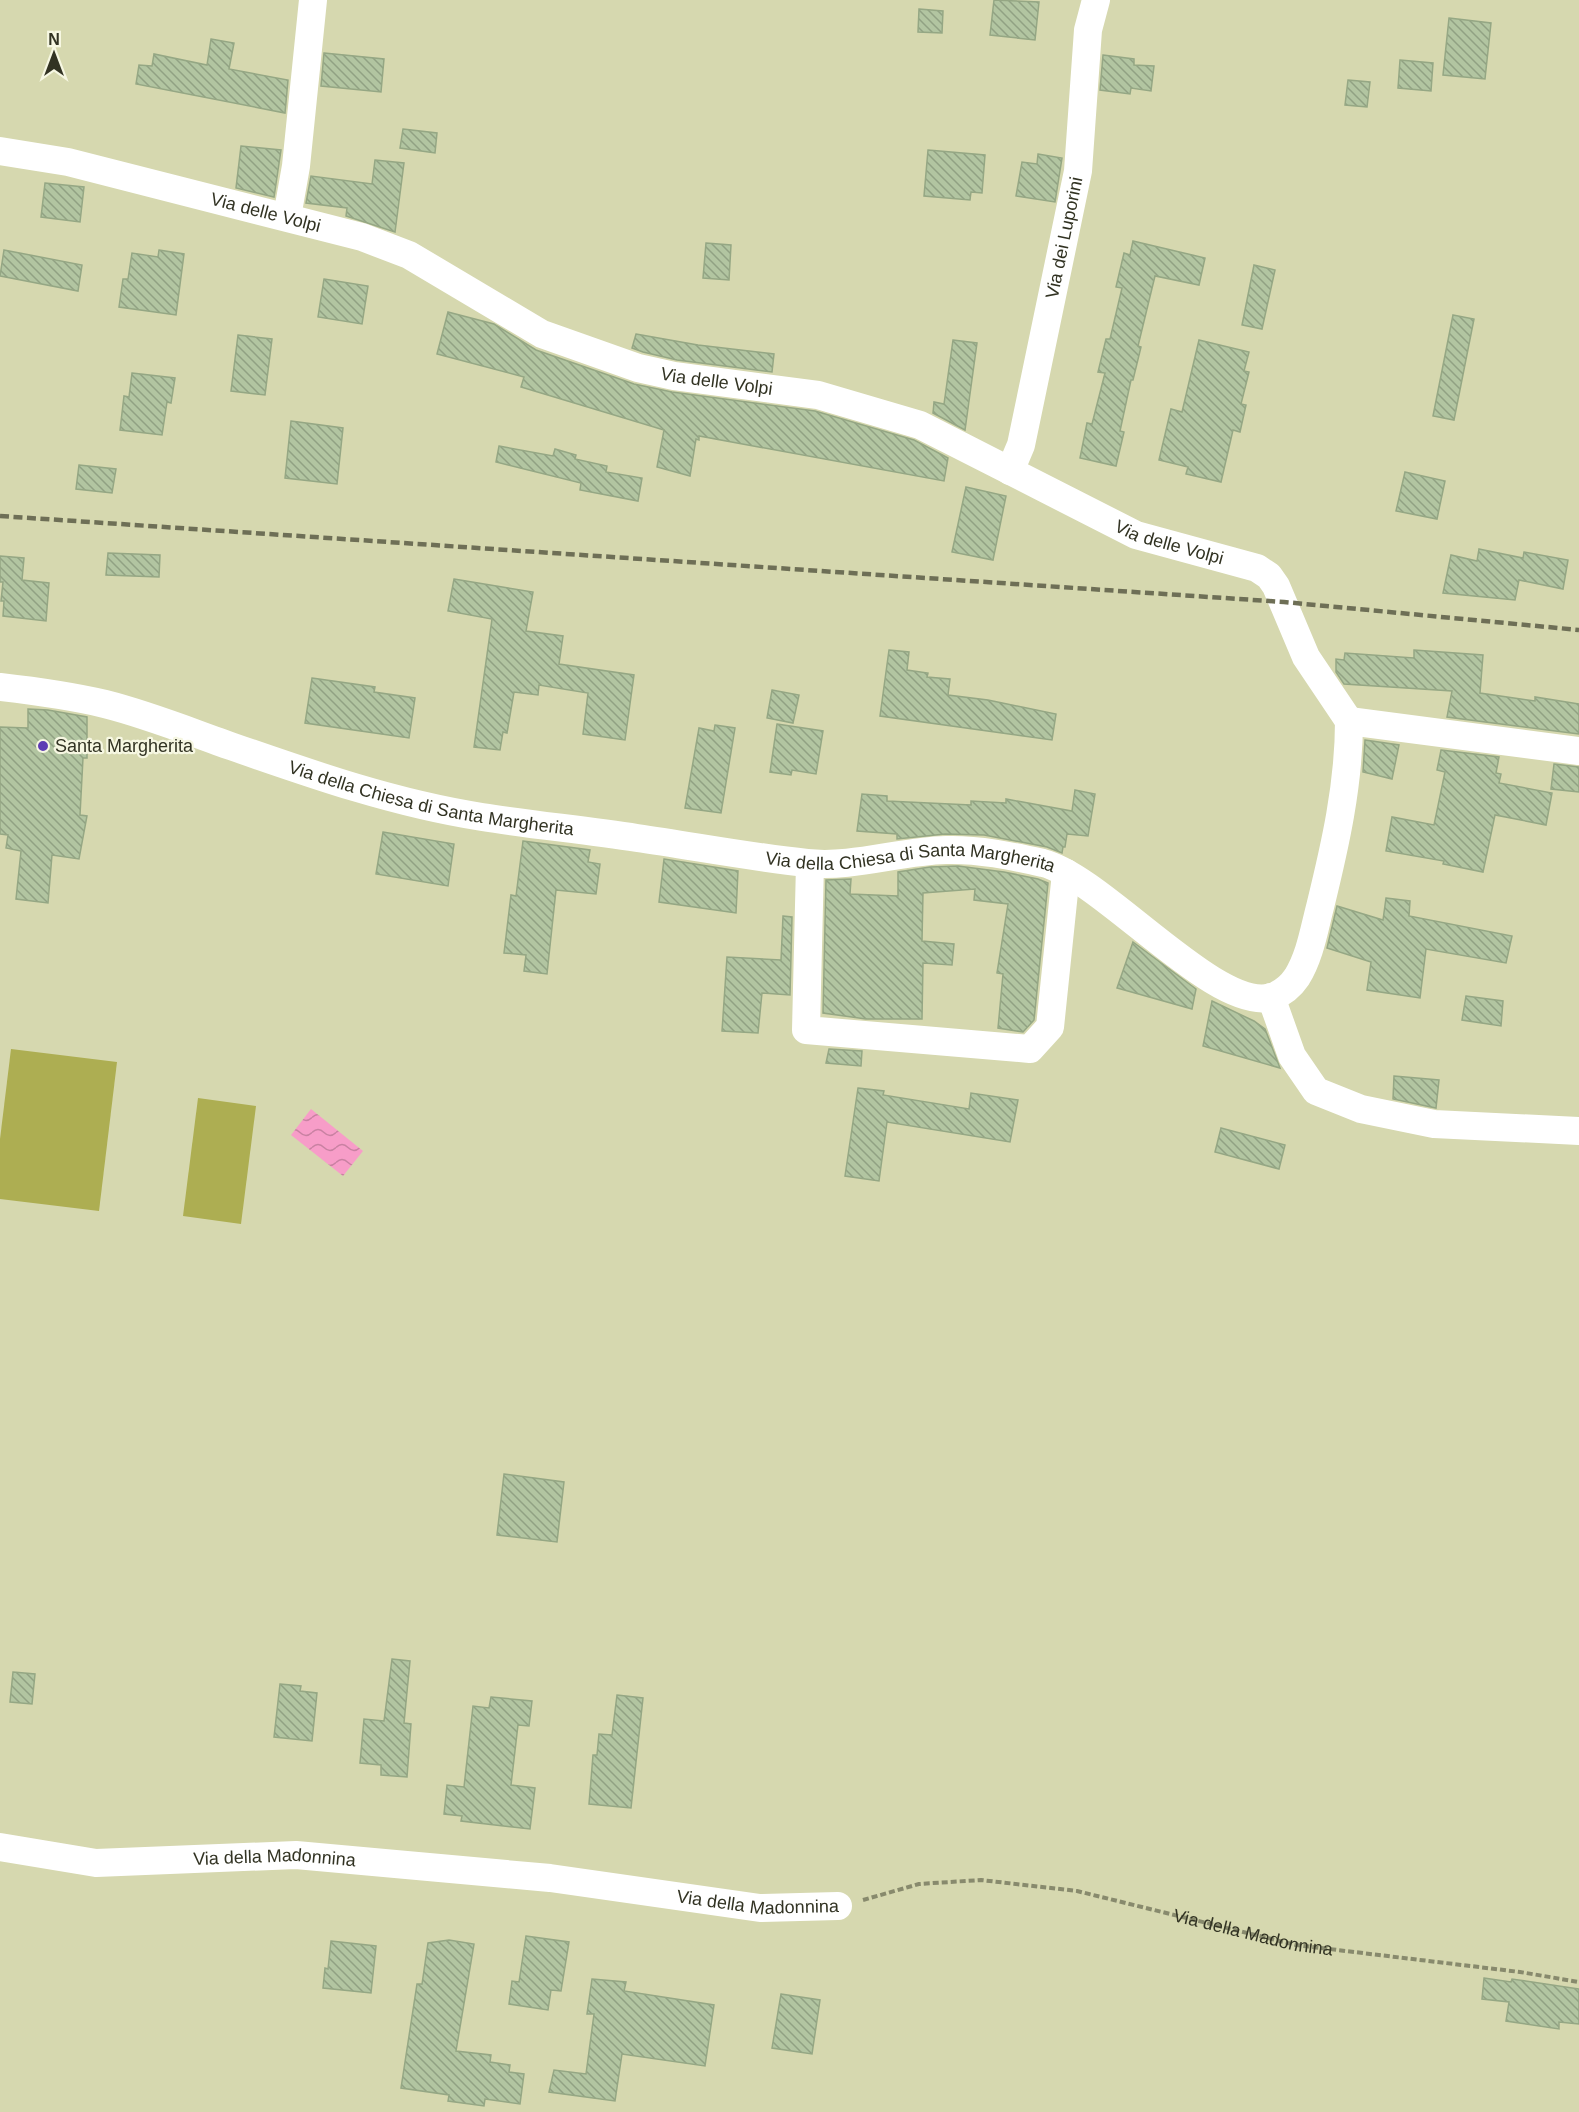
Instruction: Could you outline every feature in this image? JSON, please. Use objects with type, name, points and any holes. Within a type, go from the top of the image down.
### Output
[{"type":"street","points":[[287,217],[296,166],[313,0]]},
{"type":"street","name":"Via dei Luporini","points":[[1010,471],[1021,444],[1078,171],[1088,30],[1096,0]]},
{"type":"street","name":"Via delle Volpi","points":[[0,151],[68,162],[362,237],[409,255],[542,334],[617,360],[674,376],[818,395],[920,425],[1136,535],[1243,563],[1269,576],[1284,602],[1306,657],[1349,721]]},
{"type":"street","name":"Via della Chiesa di Santa Margherita","points":[[0,687],[42,692],[104,704],[140,714],[336,783],[422,807],[483,818],[610,834],[810,864],[851,862],[946,850],[1012,856],[1056,866],[1203,974],[1238,994],[1256,999],[1271,997]]},
{"type":"street","points":[[1579,751],[1349,721],[1349,754],[1338,837],[1310,948],[1298,976],[1287,989],[1271,997],[1292,1056],[1316,1090],[1360,1109],[1434,1124],[1579,1131]]},
{"type":"street","points":[[810,864],[806,1030],[1030,1049],[1050,1027],[1066,873]]},
{"type":"street","name":"Via della Madonnina","points":[[0,1847],[96,1863],[296,1855],[550,1878],[760,1908],[838,1906]]},
{"type":"path","name":"Via della Madonnina","points":[[838,1906],[919,1884],[981,1880],[1077,1890],[1296,1944],[1520,1972],[1579,1982]]},
{"type":"shaded area","points":[[11,1049],[117,1062],[99,1211],[0,1199],[0,1139]]},
{"type":"shaded area","points":[[198,1098],[256,1106],[241,1224],[183,1216]]},
{"type":"water","points":[[311,1109],[363,1151],[343,1176],[291,1135]]},
{"type":"building","points":[[994,0],[1039,2],[1035,40],[990,35]]},
{"type":"building","points":[[919,9],[943,11],[942,33],[918,32]]},
{"type":"building","points":[[1449,18],[1491,23],[1485,79],[1443,75]]},
{"type":"building","points":[[211,39],[234,43],[229,69],[288,80],[285,113],[136,84],[139,65],[152,66],[154,54],[207,65]]},
{"type":"building","points":[[324,53],[384,59],[381,92],[321,86]]},
{"type":"building","points":[[1103,55],[1134,59],[1134,65],[1154,66],[1151,91],[1131,88],[1130,94],[1100,90]]},
{"type":"building","points":[[1400,60],[1433,63],[1431,91],[1398,88]]},
{"type":"building","points":[[1348,80],[1370,82],[1367,107],[1345,105]]},
{"type":"building","points":[[403,129],[437,133],[435,153],[400,148]]},
{"type":"building","points":[[241,146],[281,150],[274,197],[236,188]]},
{"type":"building","points":[[928,150],[985,155],[982,193],[971,192],[970,200],[924,196]]},
{"type":"building","points":[[1038,154],[1062,158],[1055,202],[1016,196],[1022,162],[1037,164]]},
{"type":"building","points":[[375,160],[404,163],[395,232],[346,216],[347,208],[306,203],[311,176],[372,184]]},
{"type":"building","points":[[45,183],[84,187],[80,222],[41,217]]},
{"type":"building","points":[[1133,241],[1205,258],[1199,285],[1155,276],[1138,346],[1141,347],[1120,431],[1124,432],[1116,466],[1080,458],[1087,423],[1092,424],[1105,373],[1098,372],[1106,339],[1110,339],[1122,288],[1116,287],[1124,253],[1130,255]]},
{"type":"building","points":[[706,243],[731,245],[729,280],[703,278]]},
{"type":"building","points":[[4,250],[82,265],[78,291],[0,276]]},
{"type":"building","points":[[159,250],[184,254],[176,315],[119,307],[123,279],[128,279],[132,253],[158,257]]},
{"type":"building","points":[[1254,265],[1275,270],[1262,329],[1242,325]]},
{"type":"building","points":[[324,279],[368,286],[362,324],[318,317]]},
{"type":"building","points":[[448,312],[494,324],[536,350],[634,384],[672,392],[815,411],[914,440],[948,458],[944,481],[699,436],[699,440],[696,439],[690,476],[657,467],[664,430],[521,387],[524,377],[437,354]]},
{"type":"building","points":[[1453,315],[1474,319],[1454,420],[1433,416]]},
{"type":"building","points":[[636,334],[698,345],[774,354],[772,372],[677,360],[643,352],[632,348]]},
{"type":"building","points":[[238,335],[272,339],[265,395],[231,391]]},
{"type":"building","points":[[953,340],[977,343],[965,430],[933,413],[934,402],[944,404]]},
{"type":"building","points":[[1199,340],[1249,352],[1244,371],[1249,372],[1241,404],[1246,405],[1240,432],[1233,430],[1221,482],[1186,474],[1188,467],[1159,460],[1171,409],[1182,412]]},
{"type":"building","points":[[132,373],[175,378],[171,403],[167,402],[162,435],[120,430],[124,396],[129,397]]},
{"type":"building","points":[[291,421],[343,428],[337,484],[285,478]]},
{"type":"building","points":[[499,446],[553,456],[555,449],[576,455],[575,459],[607,466],[606,472],[642,478],[638,501],[580,490],[581,483],[496,462]]},
{"type":"building","points":[[79,465],[116,469],[112,493],[76,489]]},
{"type":"building","points":[[1405,472],[1445,481],[1437,519],[1396,511]]},
{"type":"building","points":[[966,487],[1006,496],[993,560],[952,552]]},
{"type":"building","points":[[1479,549],[1523,558],[1524,552],[1568,560],[1563,589],[1519,580],[1515,600],[1443,593],[1451,555],[1477,561]]},
{"type":"building","points":[[108,553],[160,555],[159,577],[106,575]]},
{"type":"building","points":[[0,556],[24,558],[22,580],[49,583],[46,621],[3,616]]},
{"type":"building","points":[[454,579],[533,592],[526,631],[563,636],[559,664],[634,675],[625,740],[583,734],[588,693],[539,685],[538,695],[514,692],[507,733],[503,732],[500,750],[474,747],[492,619],[448,611]]},
{"type":"building","points":[[889,650],[909,652],[907,670],[928,673],[927,677],[950,679],[948,695],[988,700],[1056,714],[1052,740],[880,716]]},
{"type":"building","points":[[1414,650],[1483,655],[1480,693],[1535,701],[1535,697],[1579,704],[1579,734],[1447,717],[1452,691],[1344,684],[1336,672],[1336,659],[1344,660],[1345,653],[1414,658]]},
{"type":"building","points":[[312,678],[375,687],[374,692],[415,698],[409,738],[305,723]]},
{"type":"building","points":[[772,690],[799,695],[793,723],[767,718]]},
{"type":"building","points":[[28,709],[87,717],[87,758],[83,758],[80,815],[87,816],[79,859],[52,855],[48,903],[16,899],[21,851],[6,848],[8,835],[0,834],[0,727],[28,728]]},
{"type":"building","points":[[777,724],[823,731],[816,774],[792,770],[791,775],[770,772]]},
{"type":"building","points":[[715,725],[735,728],[721,813],[685,808],[699,728],[714,731]]},
{"type":"building","points":[[1365,740],[1399,745],[1392,779],[1363,772]]},
{"type":"building","points":[[1441,750],[1499,757],[1496,773],[1501,774],[1499,783],[1552,793],[1546,825],[1495,815],[1483,872],[1443,864],[1444,861],[1386,851],[1392,817],[1434,825],[1445,772],[1437,770]]},
{"type":"building","points":[[1554,764],[1579,767],[1579,792],[1551,789]]},
{"type":"building","points":[[1075,790],[1095,794],[1088,836],[1067,834],[1062,853],[1047,847],[984,835],[945,834],[897,839],[897,834],[857,831],[862,794],[887,796],[887,801],[971,805],[971,801],[1006,803],[1006,799],[1072,811]]},
{"type":"building","points":[[383,832],[454,844],[448,886],[376,874]]},
{"type":"building","points":[[523,841],[590,850],[588,862],[600,864],[596,894],[556,890],[547,974],[524,971],[526,955],[504,953],[511,895],[516,896]]},
{"type":"building","points":[[664,859],[738,871],[736,913],[659,902]]},
{"type":"building","points":[[958,866],[1004,872],[1048,883],[1034,1020],[1023,1032],[998,1028],[1003,974],[997,973],[1008,904],[974,900],[975,889],[923,893],[922,941],[954,944],[952,965],[923,963],[922,1019],[866,1019],[823,1013],[826,880],[851,879],[850,894],[898,896],[898,872]]},
{"type":"building","points":[[1386,898],[1410,901],[1409,916],[1512,936],[1506,963],[1426,949],[1420,998],[1367,990],[1371,962],[1327,948],[1337,906],[1383,920]]},
{"type":"building","points":[[783,916],[792,917],[790,995],[762,993],[758,1033],[722,1031],[727,957],[781,960]]},
{"type":"building","points":[[1133,942],[1196,989],[1192,1009],[1117,988]]},
{"type":"building","points":[[1466,996],[1503,1001],[1501,1026],[1462,1020]]},
{"type":"building","points":[[1212,1001],[1254,1021],[1265,1029],[1280,1068],[1203,1046]]},
{"type":"building","points":[[829,1049],[862,1051],[861,1066],[826,1063]]},
{"type":"building","points":[[1394,1076],[1439,1080],[1436,1108],[1393,1099]]},
{"type":"building","points":[[858,1088],[884,1091],[883,1095],[969,1109],[971,1093],[1018,1100],[1010,1142],[887,1122],[879,1181],[845,1176]]},
{"type":"building","points":[[1221,1128],[1285,1145],[1279,1169],[1215,1152]]},
{"type":"building","points":[[504,1474],[564,1482],[557,1542],[497,1535]]},
{"type":"building","points":[[392,1659],[410,1661],[404,1723],[411,1724],[407,1777],[381,1775],[381,1765],[360,1763],[364,1719],[384,1721]]},
{"type":"building","points":[[13,1672],[35,1674],[32,1704],[10,1702]]},
{"type":"building","points":[[280,1684],[301,1686],[300,1691],[317,1693],[312,1741],[274,1737]]},
{"type":"building","points":[[617,1695],[643,1698],[631,1808],[589,1804],[593,1755],[597,1755],[599,1734],[612,1735]]},
{"type":"building","points":[[491,1697],[532,1701],[529,1726],[518,1725],[511,1785],[535,1788],[530,1829],[461,1821],[462,1816],[444,1814],[447,1785],[464,1787],[473,1706],[489,1708]]},
{"type":"building","points":[[526,1936],[569,1942],[561,1991],[551,1990],[548,2010],[509,2004],[512,1981],[519,1982]]},
{"type":"building","points":[[449,1940],[474,1944],[456,2051],[491,2055],[490,2062],[510,2065],[509,2072],[524,2074],[520,2104],[485,2099],[484,2106],[448,2101],[449,2095],[401,2088],[417,1984],[422,1984],[428,1943]]},
{"type":"building","points":[[331,1941],[376,1946],[371,1993],[323,1988]]},
{"type":"building","points":[[1484,1978],[1511,1982],[1512,1979],[1579,1989],[1579,2024],[1559,2022],[1559,2029],[1506,2021],[1509,2002],[1482,1999]]},
{"type":"building","points":[[592,1979],[626,1982],[624,1991],[714,2005],[705,2066],[622,2054],[615,2101],[549,2092],[554,2070],[586,2074],[594,2014],[587,2014]]},
{"type":"building","points":[[781,1994],[820,2000],[812,2054],[772,2048]]},
{"type":"railway","points":[[0,516],[1284,602],[1579,630]]},
{"type":"place","name":"Santa Margherita","points":[[43,746]]}]
